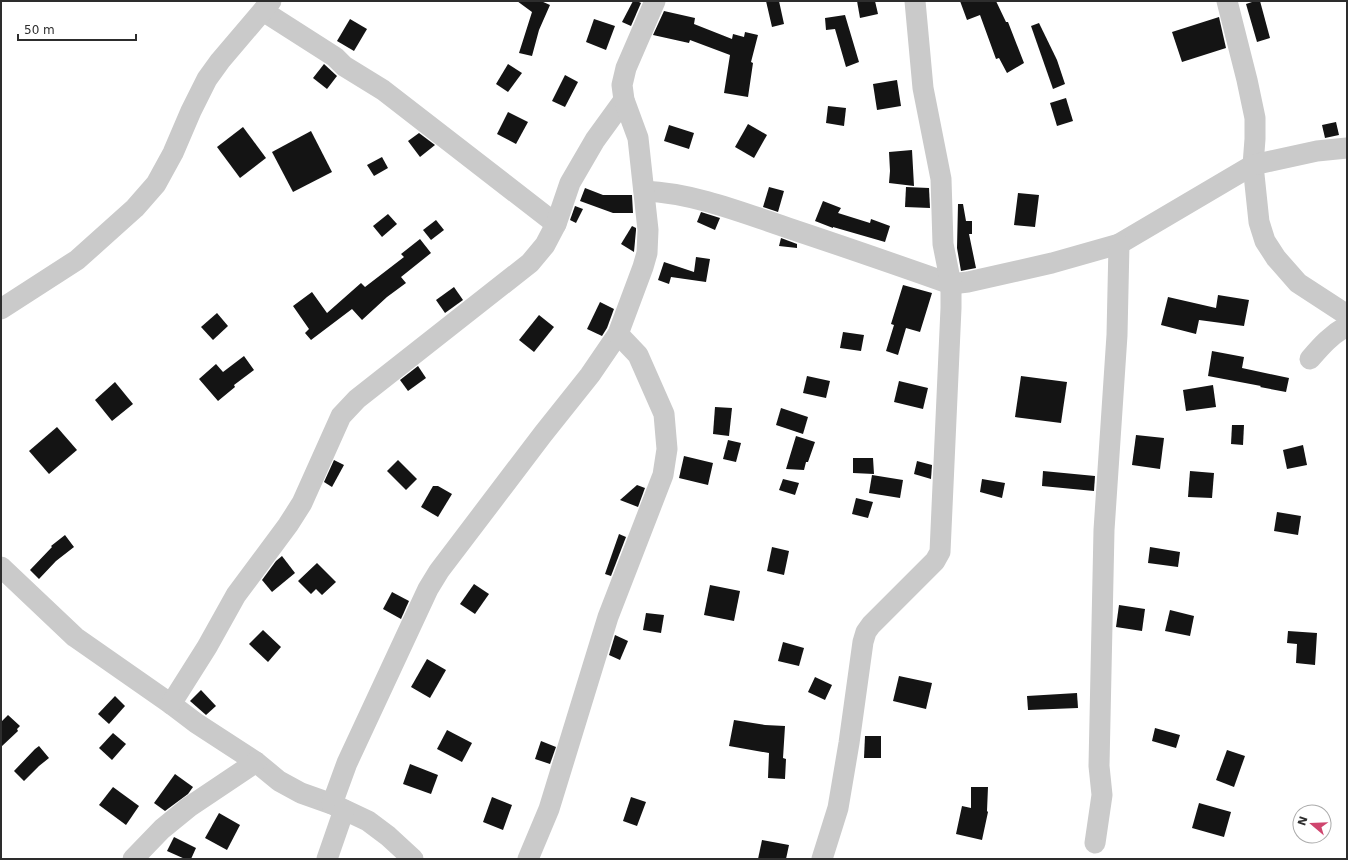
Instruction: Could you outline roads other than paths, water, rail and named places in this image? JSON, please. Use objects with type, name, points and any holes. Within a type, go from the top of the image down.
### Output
[{"type":"street","points":[[327,859],[347,763],[428,589],[439,571],[590,375],[618,334],[647,253],[648,230],[638,138],[624,100],[622,85],[626,68],[655,1]]},
{"type":"street","points":[[822,859],[838,808],[863,642],[866,632],[871,625],[935,561],[940,552],[951,284],[943,244],[941,179],[923,88],[915,1]]},
{"type":"street","points":[[1227,1],[1255,118],[1253,165],[1259,222],[1265,241],[1276,258],[1298,283],[1347,315]]},
{"type":"street","points":[[1,309],[77,260],[135,208],[152,189],[173,153],[207,78],[267,6],[344,66],[383,90],[556,224]]},
{"type":"street","points":[[171,704],[207,647],[236,595],[288,525],[302,503],[341,416],[357,399],[530,263],[545,244],[556,224],[570,183],[596,140],[624,100]]},
{"type":"street","points":[[644,191],[661,192],[708,202],[951,284],[968,282],[1052,263],[1119,244],[1253,165],[1317,151],[1347,148]]},
{"type":"street","points":[[1095,843],[1102,795],[1099,766],[1104,530],[1117,335],[1119,244]]},
{"type":"street","points":[[1310,359],[1335,332],[1347,326]]},
{"type":"street","points":[[528,859],[549,809],[608,617],[663,475],[667,449],[664,414],[638,355],[618,334]]},
{"type":"street","points":[[1,567],[75,637],[196,723],[256,762],[279,781],[302,793],[368,821],[388,836],[413,859]]},
{"type":"street","points":[[133,859],[162,829],[189,807],[256,762]]}]
